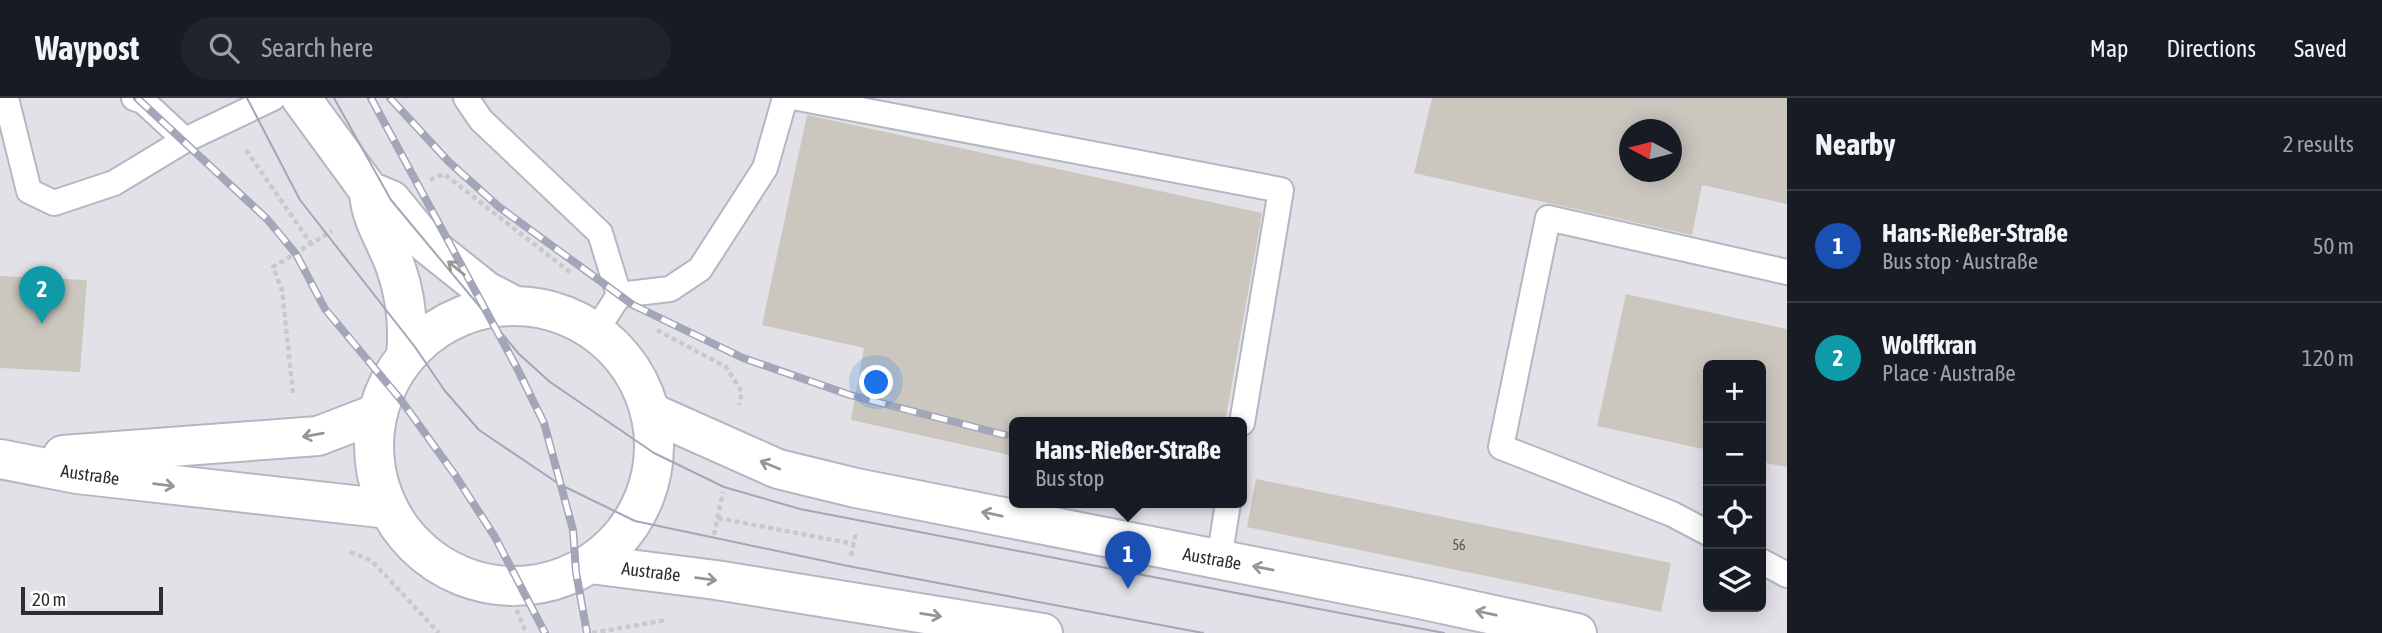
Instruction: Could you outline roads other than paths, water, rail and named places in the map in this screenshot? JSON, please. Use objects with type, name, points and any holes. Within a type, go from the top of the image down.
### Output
[{"type":"main road","points":[[301,98],[369,191],[391,200],[427,244],[486,291],[513,305]]},
{"type":"main road","points":[[369,191],[369,210],[396,267],[407,310],[406,356]]},
{"type":"main road","name":"Austraße","points":[[513,305],[542,308],[567,315],[596,331],[620,354],[633,372],[650,412],[654,453],[650,482],[635,521],[616,543],[576,572],[521,586],[471,579],[446,569],[424,553],[389,509],[378,479],[375,457],[378,414],[388,385],[406,356],[445,324],[481,309],[513,305]]},
{"type":"main road","name":"Austraße","points":[[650,412],[778,469],[856,488],[1577,633]]},
{"type":"main road","name":"Austraße","points":[[0,459],[318,436],[378,414]]},
{"type":"main road","name":"Austraße","points":[[0,459],[78,474],[389,509]]},
{"type":"main road","name":"Austraße","points":[[590,564],[716,580],[1043,633]]},
{"type":"lane","points":[[6,98],[29,191],[54,203],[114,183],[185,140],[272,98]]},
{"type":"lane","points":[[134,98],[143,101],[185,140]]},
{"type":"lane","points":[[466,98],[481,120],[600,233],[619,295],[596,331]]},
{"type":"lane","points":[[619,295],[670,289],[700,269],[765,168],[785,98]]},
{"type":"lane","points":[[799,98],[1281,190],[1243,417]]},
{"type":"lane","points":[[1703,530],[1672,514],[1501,447],[1548,218],[1787,272]]},
{"type":"lane","points":[[1219,559],[1227,508]]},
{"type":"lane","points":[[1766,564],[1787,575]]},
{"type":"tram line","points":[[247,98],[300,200],[415,347],[445,391],[479,430],[559,484],[635,521],[848,566],[1203,633]]},
{"type":"tram line","points":[[334,98],[391,200],[519,354],[550,382],[654,453],[724,487],[800,509],[1444,633]]},
{"type":"railway","points":[[137,98],[267,219],[296,254],[325,309],[401,400],[455,475],[495,537],[545,633]]},
{"type":"railway","points":[[371,98],[544,423],[573,530],[576,572],[587,633]]},
{"type":"railway","points":[[390,98],[448,161],[499,207],[633,305],[743,358],[850,395],[1005,435]]},
{"type":"place","name":"Wolffkran","points":[[42,324]]},
{"type":"place","name":"Hans-Rießer-Straße","points":[[1128,589]]}]
